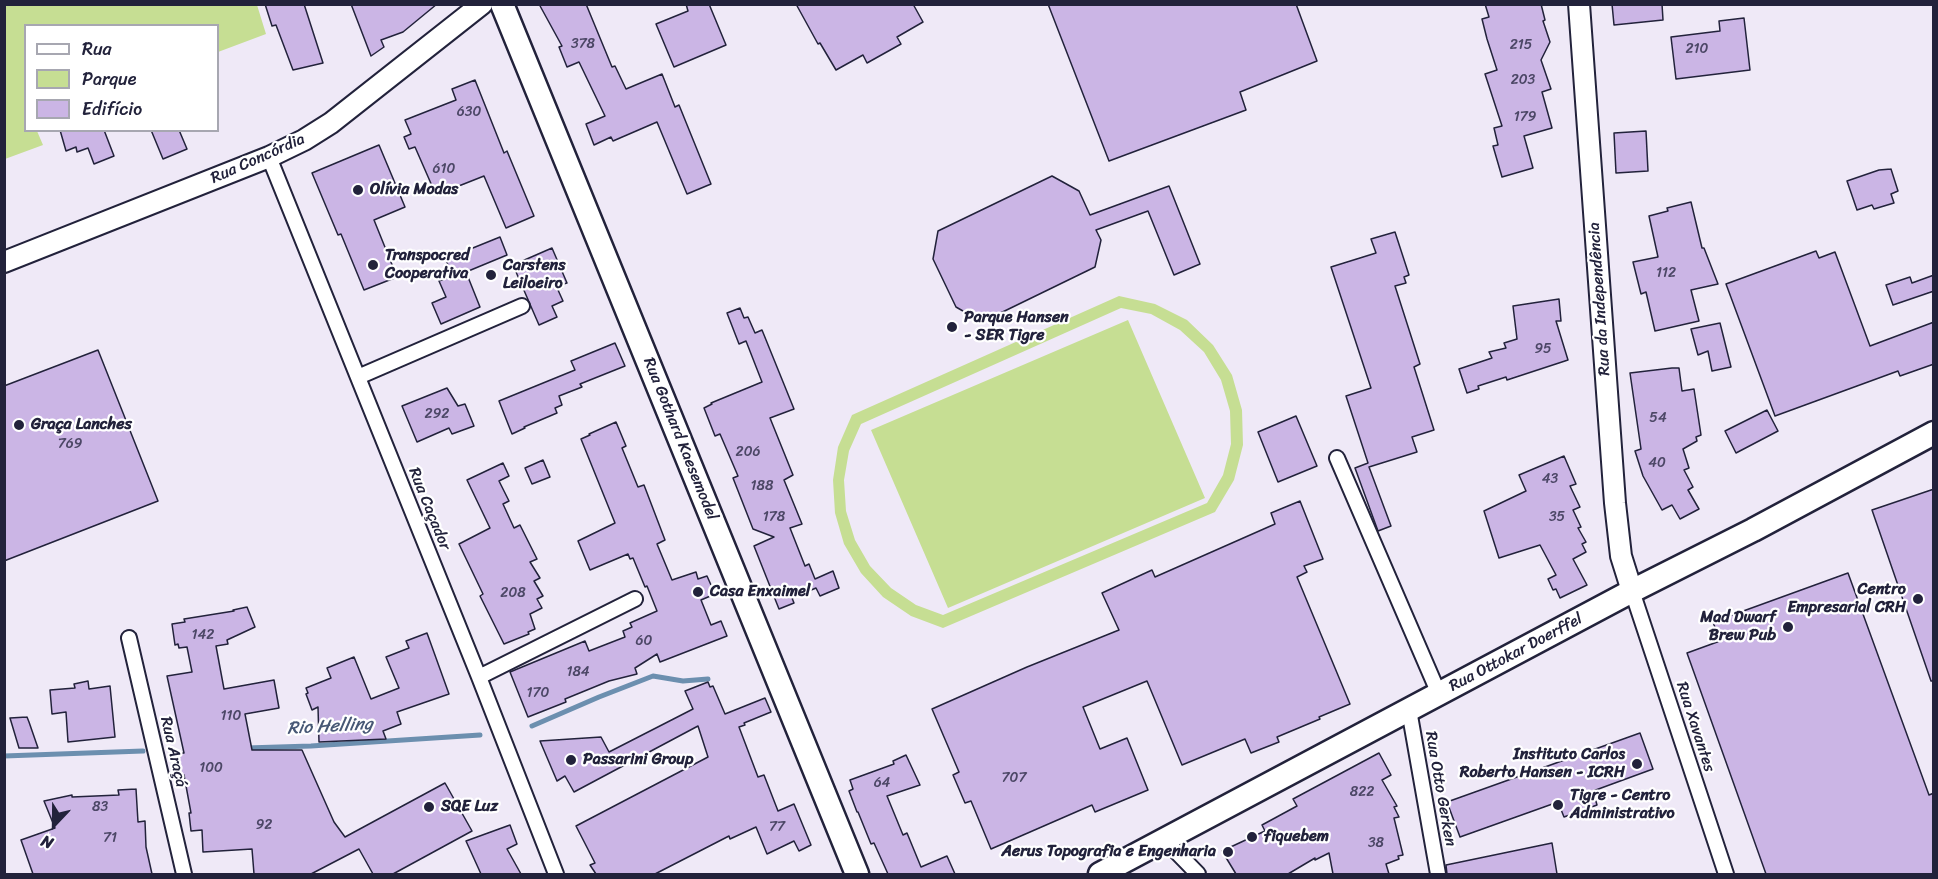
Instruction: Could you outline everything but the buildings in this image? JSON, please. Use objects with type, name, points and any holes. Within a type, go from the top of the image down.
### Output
[{"type":"main road","name":"Rua Gothard Kaesemodel","points":[[502,4],[857,874]]},
{"type":"main road","name":"Rua Ottokar Doerffel","points":[[1100,874],[1934,433]]},
{"type":"street","name":"Rua Concórdia","points":[[4,262],[269,157],[304,140],[331,123],[482,4]]},
{"type":"street","name":"Rua da Independência","points":[[1579,4],[1615,503],[1621,556],[1632,591]]},
{"type":"street","name":"Rua Caçador","points":[[269,157],[556,874]]},
{"type":"street","points":[[358,377],[522,306]]},
{"type":"street","points":[[1336,458],[1439,694]]},
{"type":"street","name":"Rua Xavantes","points":[[1632,591],[1726,874]]},
{"type":"street","points":[[479,677],[635,599]]},
{"type":"street","name":"Rua Araçá","points":[[129,638],[184,874]]},
{"type":"street","name":"Rua Otto Gerken","points":[[1409,710],[1438,874]]},
{"type":"street","points":[[1164,839],[1198,874]]},
{"type":"green space","points":[[5,4],[257,5],[266,34],[219,52],[219,24],[24,24],[24,132],[37,132],[43,145],[5,159]]},
{"type":"green space","points":[[1119,296],[1155,304],[1187,320],[1213,345],[1232,375],[1242,410],[1243,445],[1234,480],[1215,512],[943,628],[911,616],[883,597],[861,573],[844,544],[835,513],[833,480],[838,447],[852,415]],"holes":[[[1121,308],[1151,314],[1180,330],[1204,352],[1221,380],[1230,411],[1231,444],[1223,475],[1207,503],[943,615],[916,605],[891,588],[870,566],[855,540],[846,511],[844,480],[849,451],[861,424]]]},
{"type":"green space","points":[[1128,320],[1205,498],[948,608],[871,430]]},
{"type":"waterway","name":"Rio Helling","points":[[532,726],[653,676],[683,681],[708,679]]},
{"type":"waterway","name":"Rio Helling","points":[[246,748],[480,735]]},
{"type":"waterway","name":"Rio Helling","points":[[4,756],[143,751]]},
{"type":"place","name":"Olívia Modas","points":[[358,190]]},
{"type":"place","name":"Transpocred Cooperativa","points":[[373,265]]},
{"type":"place","name":"Carstens Leiloeiro","points":[[491,275]]},
{"type":"place","name":"Parque Hansen - SER Tigre","points":[[952,327]]},
{"type":"place","name":"Graça Lanches","points":[[19,425]]},
{"type":"place","name":"Casa Enxaimel","points":[[698,592]]},
{"type":"place","name":"Centro Empresarial CRH","points":[[1918,599]]},
{"type":"place","name":"Mad Dwarf Brew Pub","points":[[1788,627]]},
{"type":"place","name":"Passarini Group","points":[[571,760]]},
{"type":"place","name":"Instituto Carlos Roberto Hansen - ICRH","points":[[1637,764]]},
{"type":"place","name":"Tigre - Centro Administrativo","points":[[1558,805]]},
{"type":"place","name":"SQE Luz","points":[[429,807]]},
{"type":"place","name":"fiquebem","points":[[1252,837]]},
{"type":"place","name":"Aerus Topografia e Engenharia","points":[[1228,852]]}]
